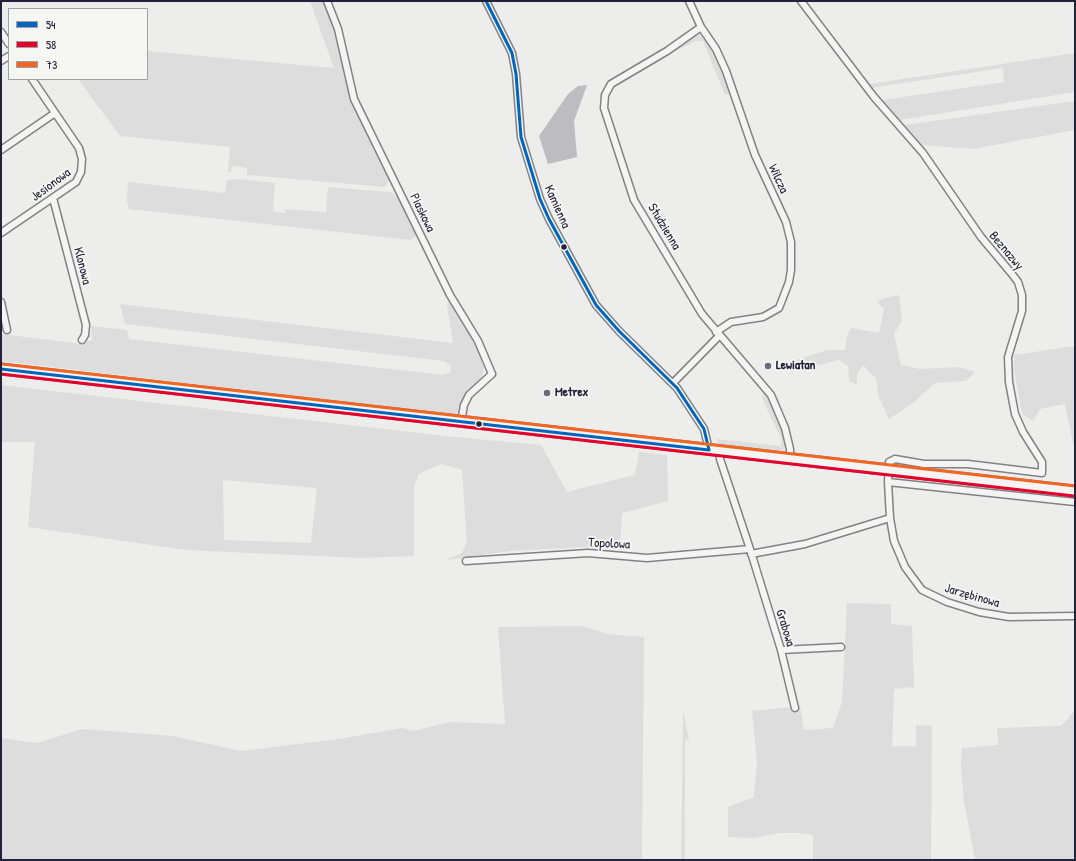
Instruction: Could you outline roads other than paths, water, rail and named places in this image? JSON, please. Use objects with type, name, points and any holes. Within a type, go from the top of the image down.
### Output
[{"type":"main road","points":[[1,369],[1075,491]]},
{"type":"street","name":"Piaskowa","points":[[327,1],[338,29],[350,87],[357,107],[450,295],[478,342],[492,374],[469,395],[464,405],[461,422]]},
{"type":"street","name":"Kamienna","points":[[486,1],[512,53],[516,74],[520,131],[540,200],[549,219],[600,311],[637,350],[673,383],[684,397],[704,429],[714,451]]},
{"type":"street","name":"Wilcza","points":[[673,383],[731,322],[762,316],[780,308],[789,282],[791,270],[791,242],[786,222],[755,155],[726,71],[716,49],[701,27],[689,1]]},
{"type":"street","name":"Beznazwy","points":[[801,1],[874,97],[923,153],[981,237],[1018,282],[1022,295],[1022,311],[1008,357],[1010,382],[1015,414],[1023,432],[1042,462],[1042,473],[968,464],[924,464],[895,459],[889,462],[888,470]]},
{"type":"street","name":"Studzienna","points":[[701,27],[667,51],[611,84],[607,89],[604,108],[634,200],[702,314],[770,395],[785,428],[790,449],[790,459]]},
{"type":"street","points":[[1,32],[8,42]]},
{"type":"street","name":"Jesionowa","points":[[1,234],[79,180],[82,172],[82,159],[79,148],[33,80]]},
{"type":"street","points":[[1,150],[55,114]]},
{"type":"street","name":"Klonowa","points":[[53,198],[86,325],[85,335],[82,340]]},
{"type":"street","points":[[1,302],[7,330]]},
{"type":"street","points":[[714,451],[720,459],[751,551]]},
{"type":"street","points":[[888,470],[890,518]]},
{"type":"street","points":[[888,482],[1075,502]]},
{"type":"street","name":"Topolowa","points":[[466,561],[588,553],[647,558],[751,551],[805,544],[890,518]]},
{"type":"street","name":"Jarzębinowa","points":[[890,518],[894,541],[908,572],[922,590],[947,602],[987,614],[1009,617],[1075,616]]},
{"type":"street","name":"Grabowa","points":[[751,551],[781,650],[794,708]]},
{"type":"street","points":[[781,650],[842,647]]},
{"type":"place","name":"Lewiatan","points":[[768,366]]},
{"type":"place","name":"Metrex","points":[[547,393]]}]
